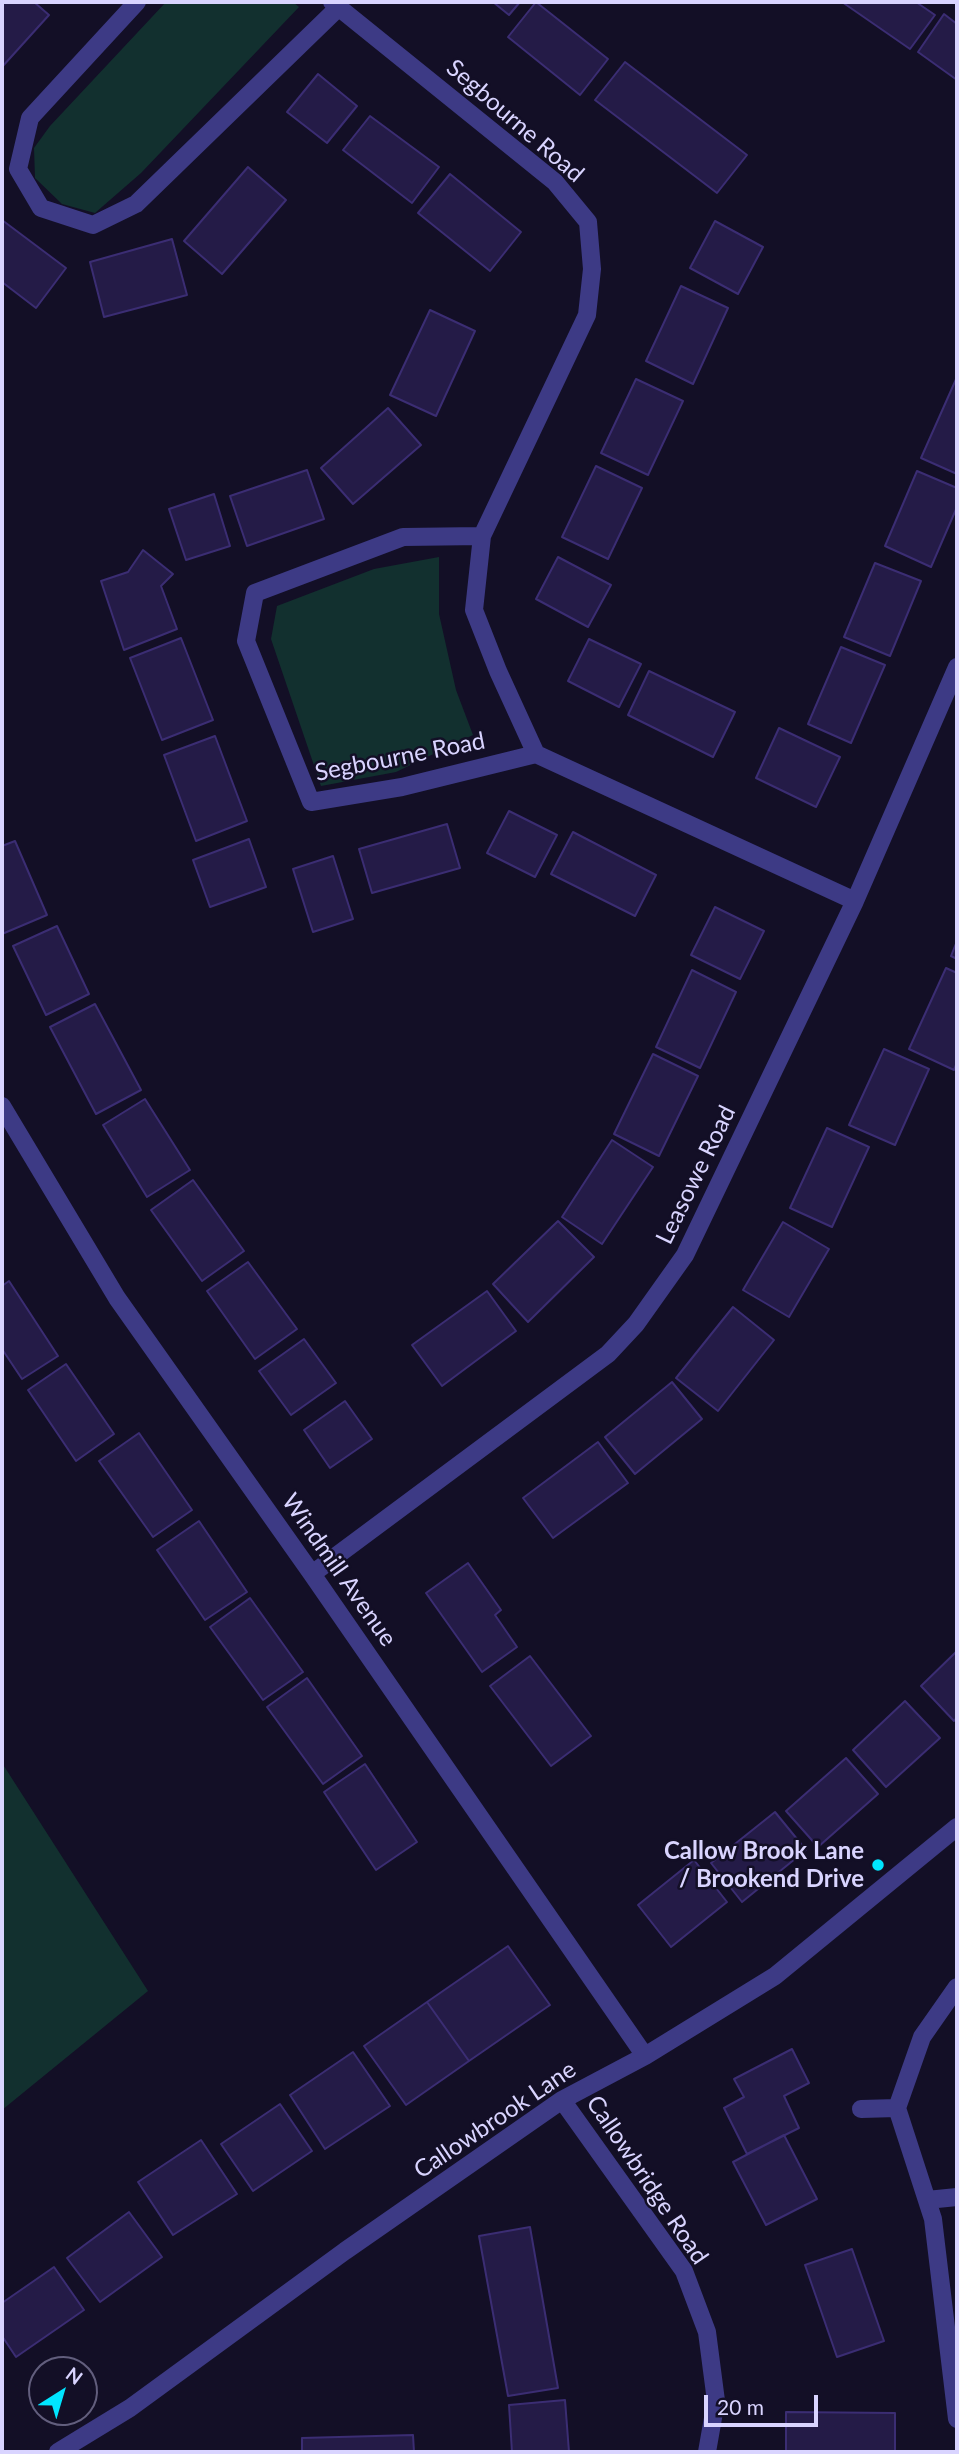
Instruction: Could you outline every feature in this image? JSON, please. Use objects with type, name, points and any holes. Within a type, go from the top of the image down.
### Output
[{"type":"street","name":"Segbourne Road","points":[[137,2],[30,118],[18,169],[41,208],[93,225],[136,204],[336,4],[555,183],[588,222],[593,269],[587,316],[482,536],[474,610],[536,754],[402,787],[311,802],[246,641],[255,593],[403,537],[482,536]]},
{"type":"street","name":"Leasowe Road","points":[[312,1574],[608,1354],[636,1324],[685,1255],[855,901],[957,667]]},
{"type":"street","points":[[536,754],[855,901]]},
{"type":"street","name":"Windmill Avenue","points":[[2,1106],[117,1298],[312,1574],[645,2056]]},
{"type":"street","name":"Callowbrook Lane","points":[[58,2452],[131,2408],[345,2252],[562,2100],[645,2056],[775,1976],[955,1835]]},
{"type":"street","points":[[957,1987],[922,2037],[897,2108],[933,2219],[957,2419]]},
{"type":"street","name":"Callowbridge Road","points":[[562,2100],[684,2271],[707,2332],[716,2402],[707,2452]]},
{"type":"street","points":[[860,2109],[897,2108]]},
{"type":"street","points":[[927,2200],[957,2197]]},
{"type":"green space","points":[[166,2],[293,2],[299,7],[141,173],[95,213],[62,204],[35,178],[34,148],[50,126]]},
{"type":"green space","points":[[439,557],[439,614],[456,690],[473,735],[396,772],[321,786],[271,639],[277,606],[374,569]]},
{"type":"green space","points":[[2,1763],[148,1991],[2,2110]]},
{"type":"building","points":[[2,2],[34,2],[49,15],[2,67]]},
{"type":"building","points":[[493,2],[520,2],[509,15]]},
{"type":"building","points":[[536,2],[608,59],[580,95],[508,37]]},
{"type":"building","points":[[842,2],[916,2],[935,15],[910,49]]},
{"type":"building","points":[[944,14],[957,24],[957,80],[918,52]]},
{"type":"building","points":[[625,62],[747,155],[717,193],[595,100]]},
{"type":"building","points":[[318,74],[357,106],[327,143],[287,112]]},
{"type":"building","points":[[370,116],[439,167],[412,203],[343,150]]},
{"type":"building","points":[[248,167],[286,200],[222,274],[184,241]]},
{"type":"building","points":[[450,174],[521,232],[490,271],[418,213]]},
{"type":"building","points":[[2,220],[66,268],[36,308],[2,282]]},
{"type":"building","points":[[715,221],[763,247],[738,294],[690,268]]},
{"type":"building","points":[[172,239],[187,295],[104,317],[90,262]]},
{"type":"building","points":[[681,286],[728,308],[693,384],[646,361]]},
{"type":"building","points":[[430,310],[475,331],[436,416],[390,395]]},
{"type":"building","points":[[957,377],[957,474],[921,458]]},
{"type":"building","points":[[636,379],[683,401],[648,475],[601,453]]},
{"type":"building","points":[[388,408],[421,445],[353,504],[321,468]]},
{"type":"building","points":[[596,466],[642,488],[608,559],[562,537]]},
{"type":"building","points":[[307,470],[324,519],[247,546],[230,496]]},
{"type":"building","points":[[917,471],[957,488],[957,507],[931,567],[885,546]]},
{"type":"building","points":[[214,494],[230,546],[186,560],[169,509]]},
{"type":"building","points":[[143,550],[173,574],[161,586],[177,629],[124,650],[101,581],[128,572]]},
{"type":"building","points":[[558,557],[611,585],[588,627],[536,599]]},
{"type":"building","points":[[875,563],[921,581],[890,656],[844,637]]},
{"type":"building","points":[[181,638],[213,720],[162,740],[130,658]]},
{"type":"building","points":[[589,639],[641,664],[619,707],[568,681]]},
{"type":"building","points":[[841,647],[885,665],[851,743],[808,724]]},
{"type":"building","points":[[649,671],[735,712],[713,757],[628,715]]},
{"type":"building","points":[[779,728],[840,757],[816,807],[756,778]]},
{"type":"building","points":[[215,736],[247,821],[196,841],[164,755]]},
{"type":"building","points":[[509,811],[557,835],[535,877],[487,853]]},
{"type":"building","points":[[447,824],[460,868],[372,893],[359,849]]},
{"type":"building","points":[[573,832],[656,875],[635,916],[551,874]]},
{"type":"building","points":[[249,839],[266,887],[210,907],[193,860]]},
{"type":"building","points":[[15,841],[47,915],[2,934],[2,846]]},
{"type":"building","points":[[333,856],[353,919],[313,932],[293,869]]},
{"type":"building","points":[[715,907],[764,931],[740,979],[691,955]]},
{"type":"building","points":[[57,926],[89,994],[46,1015],[13,946]]},
{"type":"building","points":[[957,941],[957,959],[951,956]]},
{"type":"building","points":[[946,968],[957,973],[957,1062],[954,1070],[909,1049]]},
{"type":"building","points":[[692,970],[736,992],[700,1068],[656,1047]]},
{"type":"building","points":[[95,1004],[141,1090],[96,1114],[50,1027]]},
{"type":"building","points":[[884,1049],[929,1069],[895,1145],[849,1125]]},
{"type":"building","points":[[653,1054],[698,1076],[659,1156],[614,1134]]},
{"type":"building","points":[[145,1099],[190,1170],[147,1197],[103,1125]]},
{"type":"building","points":[[827,1128],[869,1147],[832,1227],[790,1208]]},
{"type":"building","points":[[612,1140],[653,1167],[602,1244],[562,1217]]},
{"type":"building","points":[[193,1180],[244,1251],[202,1281],[151,1210]]},
{"type":"building","points":[[558,1221],[594,1257],[528,1322],[493,1284]]},
{"type":"building","points":[[783,1222],[829,1249],[789,1317],[743,1290]]},
{"type":"building","points":[[248,1262],[297,1329],[255,1359],[207,1291]]},
{"type":"building","points":[[9,1281],[58,1356],[22,1379],[2,1349],[2,1286]]},
{"type":"building","points":[[487,1291],[516,1331],[442,1386],[412,1345]]},
{"type":"building","points":[[733,1307],[774,1340],[718,1411],[676,1378]]},
{"type":"building","points":[[304,1339],[336,1383],[291,1415],[259,1371]]},
{"type":"building","points":[[66,1364],[114,1434],[76,1461],[28,1390]]},
{"type":"building","points":[[672,1382],[702,1419],[635,1474],[605,1437]]},
{"type":"building","points":[[345,1401],[372,1439],[330,1468],[304,1430]]},
{"type":"building","points":[[139,1433],[192,1510],[153,1537],[99,1461]]},
{"type":"building","points":[[598,1442],[628,1483],[553,1538],[523,1498]]},
{"type":"building","points":[[199,1521],[247,1592],[205,1620],[157,1550]]},
{"type":"building","points":[[468,1563],[501,1610],[495,1615],[517,1647],[482,1672],[426,1593]]},
{"type":"building","points":[[250,1598],[303,1672],[263,1700],[210,1627]]},
{"type":"building","points":[[957,1651],[957,1717],[954,1721],[921,1686]]},
{"type":"building","points":[[530,1656],[591,1736],[551,1766],[490,1686]]},
{"type":"building","points":[[307,1678],[362,1756],[323,1784],[267,1707]]},
{"type":"building","points":[[905,1701],[940,1738],[886,1787],[853,1750]]},
{"type":"building","points":[[846,1758],[878,1794],[818,1847],[786,1811]]},
{"type":"building","points":[[365,1764],[417,1842],[376,1870],[324,1792]]},
{"type":"building","points":[[775,1812],[806,1850],[742,1902],[711,1863]]},
{"type":"building","points":[[694,1860],[727,1902],[671,1947],[638,1905]]},
{"type":"building","points":[[508,1946],[550,2005],[469,2061],[427,2002]]},
{"type":"building","points":[[427,2002],[469,2061],[406,2105],[364,2046]]},
{"type":"building","points":[[792,2049],[809,2083],[784,2096],[799,2128],[747,2154],[724,2108],[744,2097],[734,2079]]},
{"type":"building","points":[[353,2052],[390,2106],[325,2149],[290,2095]]},
{"type":"building","points":[[280,2104],[312,2151],[253,2191],[221,2144]]},
{"type":"building","points":[[784,2135],[817,2199],[766,2225],[733,2162]]},
{"type":"building","points":[[201,2140],[237,2194],[173,2235],[138,2182]]},
{"type":"building","points":[[129,2212],[162,2257],[100,2302],[67,2258]]},
{"type":"building","points":[[530,2227],[558,2388],[508,2396],[479,2236]]},
{"type":"building","points":[[852,2249],[884,2341],[837,2357],[805,2265]]},
{"type":"building","points":[[54,2267],[84,2310],[16,2357],[2,2336],[2,2303]]},
{"type":"building","points":[[565,2400],[569,2452],[512,2452],[509,2405]]},
{"type":"building","points":[[786,2412],[895,2413],[895,2452],[786,2452]]},
{"type":"building","points":[[413,2435],[414,2452],[302,2452],[302,2438]]},
{"type":"place","name":"Callow Brook Lane / Brookend Drive","points":[[878,1865]]}]
